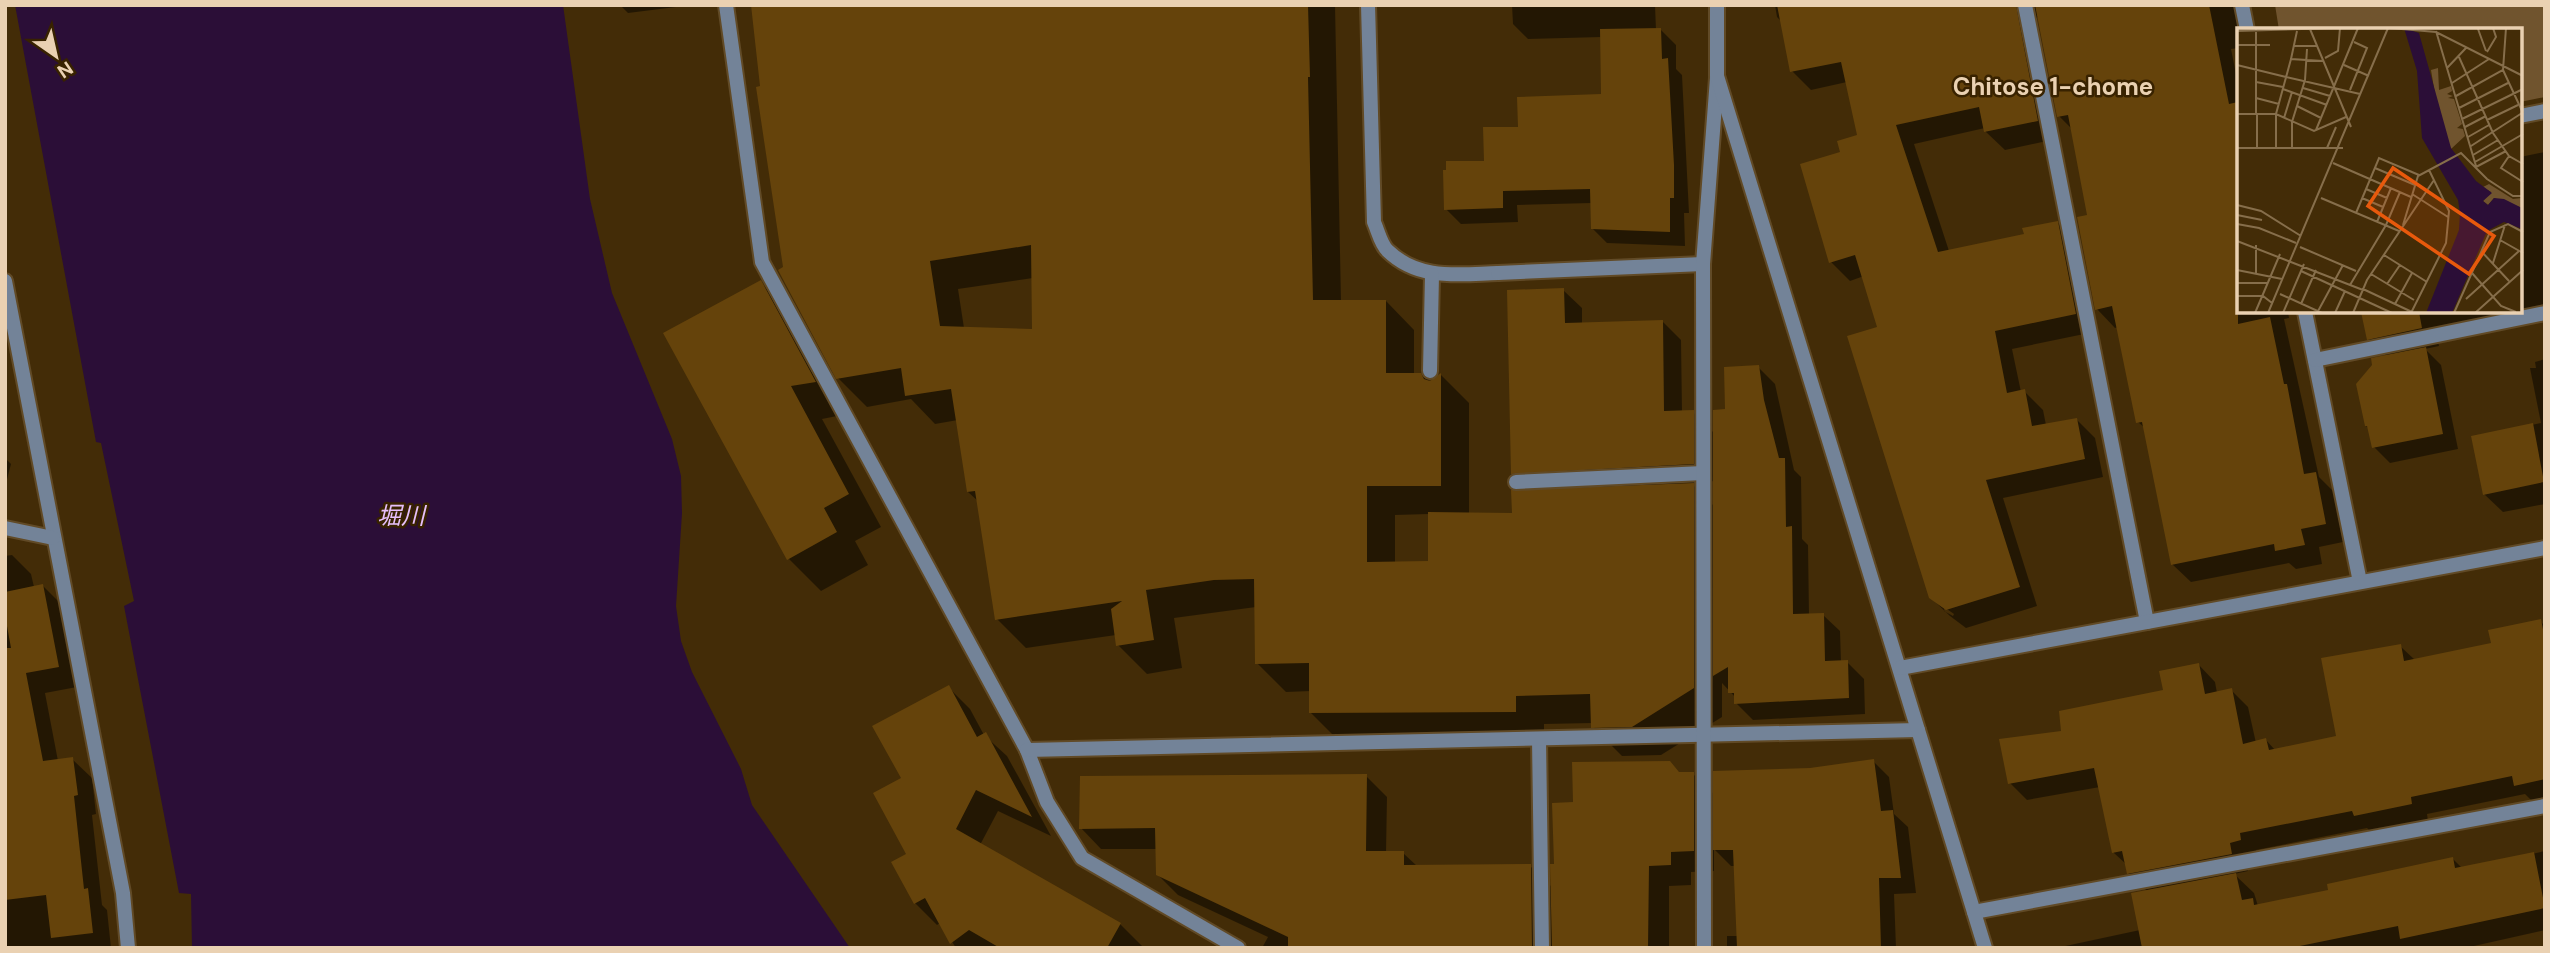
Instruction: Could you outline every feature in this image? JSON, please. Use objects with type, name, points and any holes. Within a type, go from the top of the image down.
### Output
[{"type":"street","points":[[726,5],[762,262],[1027,750],[1047,802],[1082,858],[1238,948]]},
{"type":"street","points":[[1368,5],[1374,222],[1387,250],[1408,265],[1432,275],[1703,264]]},
{"type":"street","points":[[1704,948],[1703,264],[1717,76],[1717,5]]},
{"type":"street","points":[[2025,5],[2147,622]]},
{"type":"street","points":[[2242,5],[2247,28]]},
{"type":"street","points":[[1717,76],[1985,948]]},
{"type":"street","points":[[2522,116],[2545,111]]},
{"type":"street","points":[[1430,371],[1432,275]]},
{"type":"street","points":[[5,281],[123,894],[128,948]]},
{"type":"street","points":[[2305,313],[2360,582]]},
{"type":"street","points":[[2315,360],[2545,313]]},
{"type":"street","points":[[1516,482],[1703,473]]},
{"type":"street","points":[[5,528],[53,538]]},
{"type":"street","points":[[1900,668],[2545,548]]},
{"type":"street","points":[[1027,750],[1918,730]]},
{"type":"street","points":[[1539,739],[1542,948]]},
{"type":"street","points":[[1974,912],[2545,806]]},
{"type":"shaded area","points":[[2275,5],[2545,5],[2545,97],[2522,102],[2522,28],[2279,28]]},
{"type":"water","name":"堀川","points":[[15,5],[563,5],[590,199],[612,293],[672,439],[681,476],[682,513],[676,606],[681,641],[692,672],[741,769],[752,805],[850,948],[192,948],[191,894],[179,893],[124,606],[134,601],[101,443],[96,442]]},
{"type":"building","points":[[751,5],[1308,5],[1313,300],[1386,300],[1386,373],[1421,373],[1424,379],[1430,381],[1441,373],[1441,486],[1367,486],[1367,562],[1428,561],[1428,512],[1512,513],[1511,490],[1694,483],[1694,688],[1632,727],[1591,728],[1590,694],[1516,696],[1516,712],[1309,713],[1309,663],[1255,664],[1254,579],[1214,580],[1146,590],[1154,640],[1116,646],[1111,609],[1122,601],[995,620],[975,491],[967,492],[951,389],[905,396],[901,368],[836,379],[778,270],[783,267],[756,87],[760,86]],"holes":[[[1031,245],[1032,329],[940,326],[930,261]]]},
{"type":"building","points":[[1777,5],[2016,5],[2038,121],[1984,132],[1979,107],[1896,125],[1938,252],[2024,234],[2022,228],[2058,221],[2076,314],[1995,331],[2007,393],[2025,389],[2032,426],[2077,418],[2085,459],[1986,480],[2020,587],[1946,610],[1929,598],[1847,336],[1877,327],[1855,255],[1829,263],[1800,164],[1840,152],[1837,141],[1857,135],[1841,62],[1790,72]]},
{"type":"building","points":[[2035,5],[2209,5],[2229,104],[2237,102],[2238,324],[2270,317],[2284,384],[2287,384],[2304,474],[2316,472],[2326,524],[2301,529],[2305,545],[2275,551],[2274,544],[2171,565],[2142,422],[2136,423],[2112,306],[2095,310],[2077,217],[2087,215],[2068,115],[2057,117]]},
{"type":"building","points":[[1661,28],[1662,59],[1668,58],[1674,165],[1670,232],[1591,229],[1590,189],[1503,191],[1503,208],[1444,210],[1443,170],[1446,170],[1446,161],[1484,161],[1483,127],[1518,127],[1517,97],[1601,94],[1600,29]]},
{"type":"building","points":[[761,280],[816,382],[791,386],[849,494],[824,508],[837,532],[787,560],[663,333]]},
{"type":"building","points":[[1564,288],[1565,323],[1663,320],[1664,411],[1694,410],[1694,464],[1511,474],[1507,290]]},
{"type":"building","points":[[2361,313],[2419,313],[2422,328],[2367,340]]},
{"type":"building","points":[[2426,347],[2443,434],[2372,448],[2356,384],[2372,365],[2371,358]]},
{"type":"building","points":[[1759,365],[1764,400],[1779,458],[1785,458],[1786,527],[1792,526],[1793,614],[1824,613],[1825,661],[1848,660],[1849,698],[1734,704],[1734,693],[1728,693],[1728,667],[1713,676],[1713,410],[1725,409],[1724,367]]},
{"type":"building","points":[[2533,423],[2544,482],[2483,495],[2471,436]]},
{"type":"building","points":[[43,584],[59,667],[26,673],[43,761],[73,757],[78,795],[74,796],[84,889],[88,888],[93,933],[51,938],[46,895],[5,900],[5,648],[11,648],[5,615],[5,592]]},
{"type":"building","points":[[2541,619],[2545,640],[2545,779],[2514,786],[2512,776],[2411,797],[2412,804],[2354,816],[2352,811],[2240,833],[2241,840],[2230,843],[2232,854],[2127,874],[2122,851],[2112,853],[2094,768],[2008,784],[1999,739],[2061,731],[2059,711],[2163,690],[2159,671],[2199,663],[2205,694],[2232,688],[2243,744],[2266,738],[2269,750],[2336,736],[2321,658],[2401,644],[2404,661],[2491,643],[2488,630]]},
{"type":"building","points":[[949,685],[977,737],[986,732],[1032,817],[976,790],[956,829],[1121,923],[1107,948],[1000,948],[969,930],[950,944],[925,898],[914,904],[891,862],[906,854],[873,793],[901,778],[872,726]]},
{"type":"building","points":[[1874,759],[1881,811],[1893,810],[1901,878],[1879,878],[1881,948],[1737,948],[1733,850],[1713,850],[1713,771],[1810,768]]},
{"type":"building","points":[[1670,761],[1679,772],[1694,772],[1694,851],[1671,852],[1671,865],[1649,866],[1648,948],[1552,948],[1552,803],[1573,802],[1572,762]]},
{"type":"building","points":[[1367,774],[1366,851],[1404,851],[1404,865],[1531,864],[1532,948],[1288,946],[1288,937],[1156,875],[1155,828],[1079,829],[1080,776]]},
{"type":"building","points":[[2534,852],[2545,908],[2400,939],[2398,926],[2290,948],[2142,948],[2131,893],[2236,873],[2242,900],[2253,898],[2254,905],[2328,890],[2327,884],[2453,857],[2455,868]]},
{"type":"district","name":"Chitose 1-chome","points":[[2053,86]]}]
